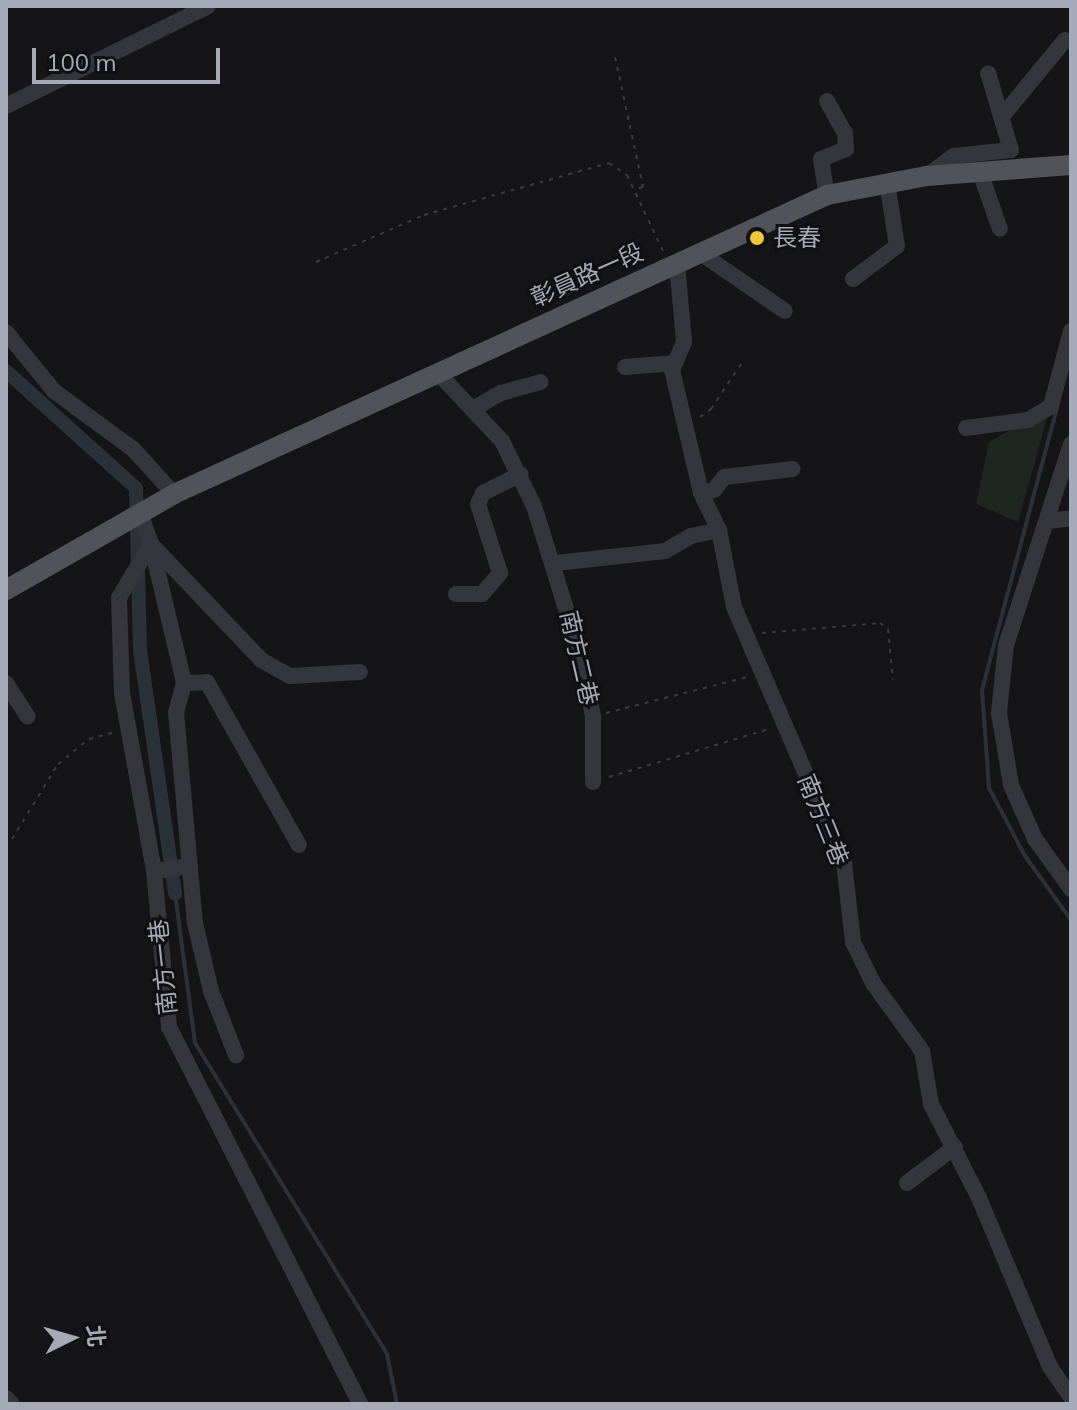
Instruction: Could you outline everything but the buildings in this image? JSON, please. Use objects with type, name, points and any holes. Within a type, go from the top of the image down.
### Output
[{"type":"main road","name":"彰員路一段","points":[[8,586],[174,494],[827,195],[927,176],[1071,165]]},
{"type":"street","points":[[6,106],[208,6]]},
{"type":"street","points":[[1004,114],[1065,40]]},
{"type":"street","points":[[927,176],[954,156],[1011,150],[1004,114],[988,73]]},
{"type":"street","points":[[827,101],[845,133],[846,149],[821,159],[827,195]]},
{"type":"street","points":[[980,172],[1000,229]]},
{"type":"street","points":[[853,279],[897,246],[887,183]]},
{"type":"street","points":[[699,252],[785,311]]},
{"type":"street","name":"南方三巷","points":[[672,265],[684,342],[675,363],[683,422],[701,493],[719,530],[744,635],[766,672],[844,863],[853,942],[873,983],[922,1051],[931,1104],[955,1147],[1045,1355],[1071,1397]]},
{"type":"street","points":[[966,428],[1028,420],[1051,406],[1071,331]]},
{"type":"street","points":[[6,332],[54,391],[133,449],[174,494]]},
{"type":"street","points":[[625,367],[675,363]]},
{"type":"street","name":"南方二巷","points":[[437,372],[502,441],[521,474],[556,563],[593,717],[593,782]]},
{"type":"street","points":[[473,409],[501,393],[541,382]]},
{"type":"street","points":[[1071,444],[1006,645],[999,713],[1011,785],[1035,839],[1071,889]]},
{"type":"street","points":[[701,493],[714,490],[724,477],[793,469]]},
{"type":"street","points":[[456,594],[482,594],[500,573],[478,504],[483,493],[521,474]]},
{"type":"street","name":"南方一巷","points":[[144,511],[184,683],[176,712],[190,866],[211,991],[236,1055]]},
{"type":"street","points":[[1048,521],[1071,518]]},
{"type":"street","points":[[556,563],[665,551],[691,536],[719,530]]},
{"type":"street","points":[[151,544],[261,660],[290,676],[360,672]]},
{"type":"street","name":"南方一巷","points":[[151,544],[119,598],[129,729],[154,871],[169,1027],[360,1404]]},
{"type":"street","points":[[184,683],[207,682],[299,845]]},
{"type":"street","points":[[6,683],[28,717]]},
{"type":"street","points":[[154,871],[190,866]]},
{"type":"street","points":[[907,1183],[955,1147]]},
{"type":"street","points":[[6,1398],[12,1404]]},
{"type":"path","points":[[615,57],[643,187],[635,189]]},
{"type":"path","points":[[316,262],[424,215],[609,163],[635,189],[672,265]]},
{"type":"path","points":[[683,422],[706,415],[743,361]]},
{"type":"path","points":[[744,635],[880,623],[888,629],[893,680]]},
{"type":"path","points":[[593,717],[766,672]]},
{"type":"path","points":[[593,782],[785,724]]},
{"type":"path","points":[[12,839],[58,764],[95,735],[129,729]]},
{"type":"shaded area","points":[[1050,408],[1018,522],[976,504],[989,442]]},
{"type":"waterway","points":[[6,371],[136,488],[140,650],[175,893]]},
{"type":"waterway","points":[[1057,408],[982,690],[989,788],[1025,856],[1071,920]]},
{"type":"waterway","points":[[175,893],[195,1043],[387,1354],[397,1404]]},
{"type":"place","name":"長春","points":[[757,238]]}]
